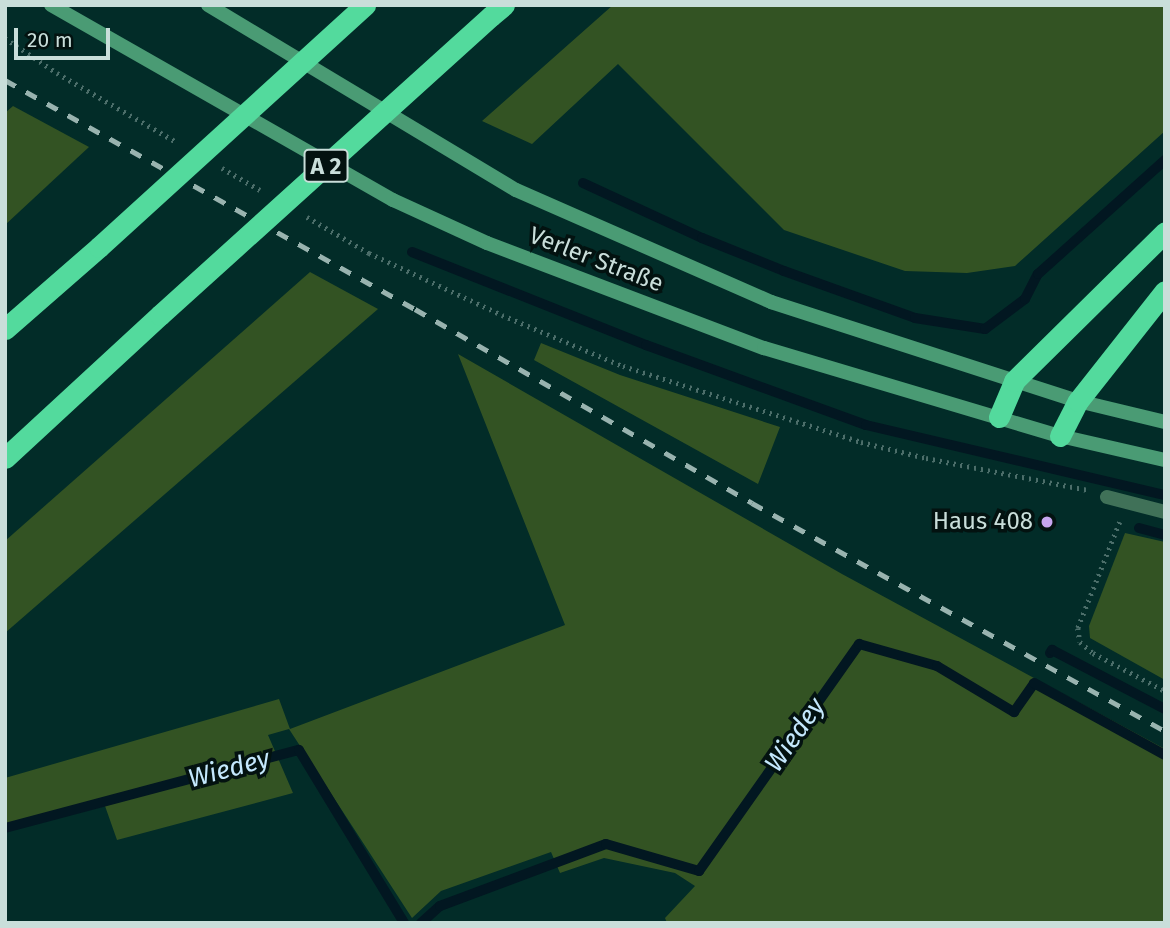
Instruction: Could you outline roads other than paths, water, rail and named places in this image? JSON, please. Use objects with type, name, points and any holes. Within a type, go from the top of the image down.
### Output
[{"type":"highway","points":[[5,329],[365,5]]},
{"type":"highway","name":"A 2","points":[[5,458],[498,11]]},
{"type":"highway","points":[[999,417],[1014,381],[1165,232]]},
{"type":"highway","points":[[1060,436],[1078,401],[1165,291]]},
{"type":"main road","name":"Verler Straße","points":[[51,5],[393,200],[487,243],[764,348],[1060,436],[1165,460]]},
{"type":"main road","name":"Verler Straße","points":[[208,5],[516,190],[771,302],[1078,401],[1165,422]]},
{"type":"lane","points":[[1107,497],[1165,512]]},
{"type":"waterway","points":[[583,183],[702,238],[784,271],[915,318],[985,329],[1025,299],[1038,274],[1165,160]]},
{"type":"waterway","points":[[412,252],[646,345],[866,425],[1165,495]]},
{"type":"waterway","points":[[1139,528],[1165,535]]},
{"type":"waterway","name":"Wiedey","points":[[421,923],[440,906],[606,844],[699,871],[859,644],[937,666],[1014,712],[1034,683],[1165,755]]},
{"type":"waterway","points":[[1050,653],[1052,650],[1165,709]]},
{"type":"waterway","name":"Wiedey","points":[[5,828],[299,750],[404,923]]},
{"type":"railway","points":[[5,80],[415,309],[752,503],[1165,731]]},
{"type":"place","name":"Haus 408","points":[[1047,522]]}]
